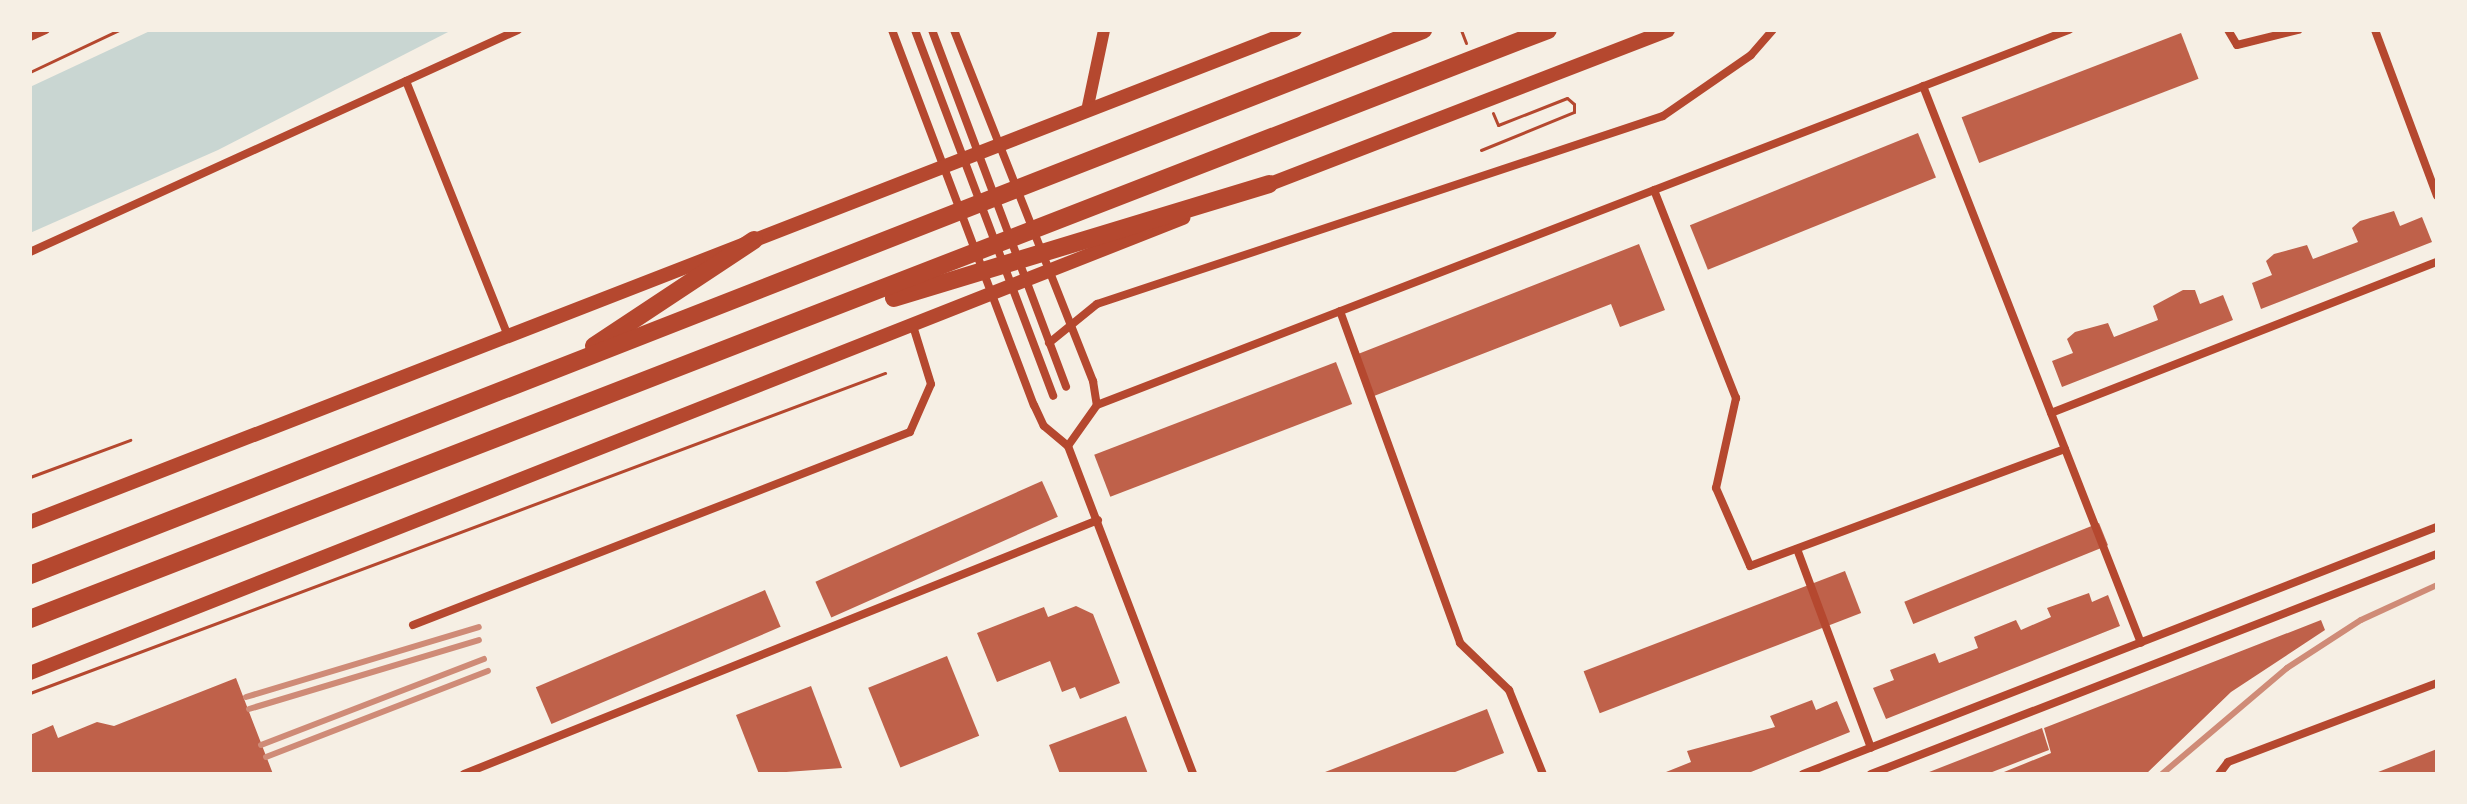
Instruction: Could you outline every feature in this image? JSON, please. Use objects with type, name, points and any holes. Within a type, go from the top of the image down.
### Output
[{"type":"highway","points":[[30,575],[1423,30]]},
{"type":"highway","points":[[30,619],[765,337],[1548,30]]},
{"type":"highway","points":[[765,337],[1269,184]]},
{"type":"highway","points":[[565,365],[754,240]]},
{"type":"main road","points":[[30,522],[754,240],[1088,106],[1295,30]]},
{"type":"main road","points":[[30,673],[1269,184],[1668,30]]},
{"type":"street","points":[[30,37],[46,30]]},
{"type":"street","points":[[30,252],[518,30]]},
{"type":"street","points":[[892,30],[1034,405],[1044,426],[1068,446],[1193,774]]},
{"type":"street","points":[[915,30],[1053,396]]},
{"type":"street","points":[[932,30],[1066,387]]},
{"type":"street","points":[[954,30],[1093,381],[1097,405]]},
{"type":"street","points":[[1088,106],[1104,30]]},
{"type":"street","points":[[1049,343],[1097,304],[1663,116],[1751,55],[1773,30]]},
{"type":"street","points":[[1068,446],[1097,405],[2069,30]]},
{"type":"street","points":[[2228,30],[2237,45],[2298,30]]},
{"type":"street","points":[[2375,30],[2437,196]]},
{"type":"street","points":[[406,81],[508,336]]},
{"type":"street","points":[[1923,86],[2141,643]]},
{"type":"street","points":[[1654,190],[1736,398],[1716,488],[1750,566],[2065,449]]},
{"type":"street","points":[[2051,413],[2437,262]]},
{"type":"street","points":[[1340,311],[1460,643],[1509,690],[1543,774]]},
{"type":"street","points":[[413,625],[910,432],[931,384],[913,326]]},
{"type":"street","points":[[464,774],[1098,520]]},
{"type":"street","points":[[1803,774],[2437,527]]},
{"type":"street","points":[[1797,549],[1871,748]]},
{"type":"street","points":[[1871,774],[2437,554]]},
{"type":"street","points":[[2219,774],[2228,762],[2437,683]]},
{"type":"path","points":[[30,72],[119,30]]},
{"type":"path","points":[[30,693],[885,373]]},
{"type":"path","points":[[30,477],[130,440]]},
{"type":"shaded area","points":[[152,30],[452,30],[218,150],[30,233],[30,87]]},
{"type":"building","points":[[2181,33],[2199,79],[1979,163],[1962,117]]},
{"type":"building","points":[[1918,133],[1936,178],[1708,270],[1690,225]]},
{"type":"building","points":[[2394,211],[2400,226],[2422,217],[2432,242],[2261,309],[2252,283],[2272,275],[2266,261],[2274,254],[2307,245],[2313,259],[2358,242],[2352,228],[2360,221]]},
{"type":"building","points":[[1639,244],[1665,310],[1620,327],[1611,304],[1374,396],[1358,354]]},
{"type":"building","points":[[2183,290],[2195,290],[2200,304],[2223,295],[2233,320],[2062,387],[2052,361],[2073,353],[2067,339],[2075,332],[2108,323],[2114,337],[2158,320],[2153,306]]},
{"type":"building","points":[[1336,362],[1352,404],[1110,497],[1094,455]]},
{"type":"building","points":[[1042,481],[1058,517],[831,617],[815,582]]},
{"type":"building","points":[[2099,523],[2108,545],[1913,624],[1904,602]]},
{"type":"building","points":[[1845,571],[1861,613],[1600,713],[1584,671]]},
{"type":"building","points":[[765,590],[781,627],[551,724],[536,687]]},
{"type":"building","points":[[2089,593],[2092,602],[2108,595],[2120,626],[1886,719],[1873,688],[1894,680],[1890,670],[1935,653],[1939,663],[1978,648],[1974,637],[2016,620],[2021,630],[2051,617],[2047,608]]},
{"type":"building","points":[[1076,606],[1093,614],[1120,683],[1080,699],[1075,687],[1062,692],[1050,661],[997,682],[977,633],[1044,607],[1048,617]]},
{"type":"building","points":[[2321,620],[2325,630],[2231,692],[2146,774],[1999,774],[2051,753],[2044,728]]},
{"type":"building","points":[[947,656],[979,736],[900,768],[868,688]]},
{"type":"building","points":[[236,678],[273,774],[30,774],[30,735],[53,725],[58,738],[97,722],[114,726]]},
{"type":"building","points":[[811,686],[842,768],[759,774],[736,715]]},
{"type":"building","points":[[1812,700],[1816,710],[1837,701],[1850,732],[1746,774],[1661,774],[1691,762],[1687,751],[1775,727],[1770,716]]},
{"type":"building","points":[[1487,709],[1504,753],[1450,774],[1320,774]]},
{"type":"building","points":[[1126,716],[1148,774],[1060,774],[1049,745]]},
{"type":"building","points":[[2042,728],[2049,750],[1987,774],[1924,774]]},
{"type":"building","points":[[2437,749],[2437,774],[2373,774]]},
{"type":"railway","points":[[2162,774],[2287,668],[2361,620],[2437,585]]},
{"type":"railway","points":[[246,697],[479,627]]},
{"type":"railway","points":[[249,709],[479,640]]},
{"type":"railway","points":[[261,745],[484,659]]},
{"type":"railway","points":[[266,757],[488,671]]}]
